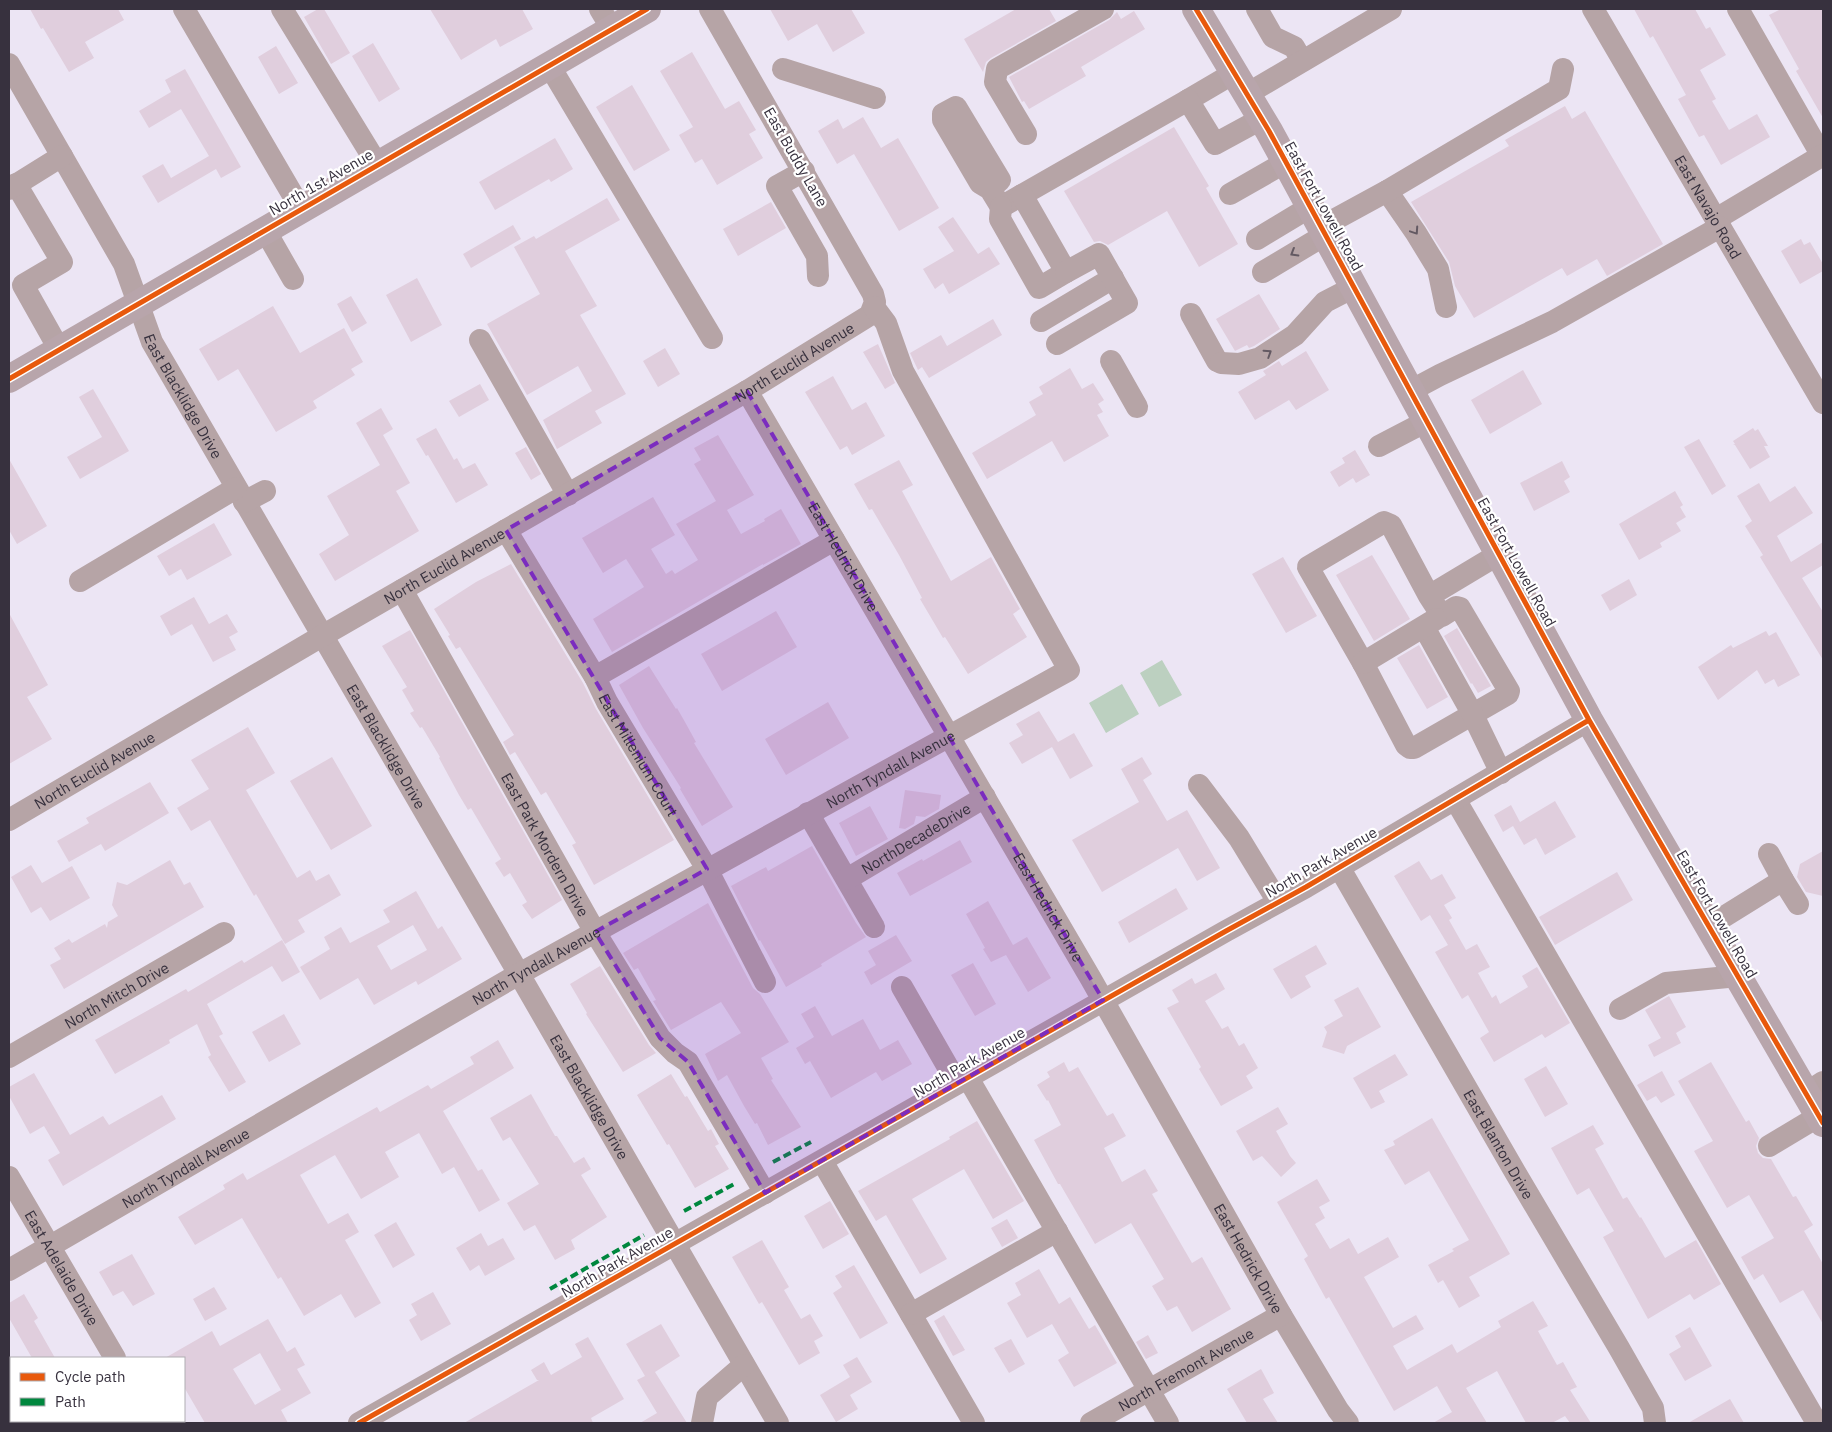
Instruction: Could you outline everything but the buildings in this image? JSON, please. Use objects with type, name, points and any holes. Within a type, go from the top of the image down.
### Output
[{"type":"main road","name":"North 1st Avenue","points":[[9,379],[549,65],[606,19],[647,9]]},
{"type":"main road","name":"East Fort Lowell Road","points":[[1196,9],[1286,162],[1589,720],[1738,976],[1814,1088],[1821,1120]]},
{"type":"street","points":[[184,9],[301,209]]},
{"type":"street","points":[[282,9],[377,164]]},
{"type":"street","name":"East Buddy Lane","points":[[710,9],[804,170],[873,294],[874,307],[886,322],[903,371],[1070,670]]},
{"type":"street","points":[[1026,134],[995,82],[997,69],[1103,9]]},
{"type":"street","points":[[1257,9],[1273,37],[1294,47],[1302,61]]},
{"type":"street","points":[[1057,344],[1128,303],[1099,254],[1039,288],[1000,218],[995,198],[1022,195],[1188,100],[1241,84],[1302,61],[1391,9]]},
{"type":"street","name":"East Navajo Road","points":[[1593,9],[1823,404]]},
{"type":"street","points":[[1410,391],[1552,322],[1718,223],[1823,156],[1738,9]]},
{"type":"street","name":"East Blacklidge Drive","points":[[9,64],[124,264],[152,342],[778,1423]]},
{"type":"street","points":[[549,65],[712,338]]},
{"type":"street","points":[[755,86],[783,65],[875,98]]},
{"type":"street","points":[[1256,239],[1319,223],[1387,192],[1560,89],[1563,69]]},
{"type":"street","points":[[1188,100],[1215,144],[1261,119]]},
{"type":"street","points":[[60,349],[23,285],[62,262],[13,187],[62,156]]},
{"type":"street","points":[[1230,194],[1286,162]]},
{"type":"street","points":[[804,170],[777,186],[817,256],[818,276]]},
{"type":"street","points":[[1387,192],[1416,233],[1438,269],[1446,308]]},
{"type":"street","points":[[1022,195],[1066,272]]},
{"type":"street","points":[[1263,272],[1319,223]]},
{"type":"street","points":[[264,230],[293,279]]},
{"type":"street","points":[[1041,320],[1113,278]]},
{"type":"street","points":[[1190,314],[1219,362],[1239,364],[1260,358],[1295,335],[1325,302],[1354,287]]},
{"type":"street","name":"North Euclid Avenue","points":[[9,820],[322,636],[747,391],[860,322],[870,315],[874,307]]},
{"type":"street","points":[[480,340],[568,495]]},
{"type":"street","points":[[1111,361],[1137,407]]},
{"type":"street","name":"East Hedrick Drive","points":[[747,391],[1103,1000],[1281,1315],[1338,1410],[1348,1423]]},
{"type":"street","points":[[1379,446],[1427,421]]},
{"type":"street","points":[[959,446],[986,492]]},
{"type":"street","points":[[80,581],[240,495],[265,491]]},
{"type":"street","points":[[1364,664],[1433,622],[1456,607],[1460,608],[1509,691],[1508,694],[1473,715],[1414,748],[1406,745],[1364,664],[1308,567],[1384,522],[1391,525],[1429,596],[1433,622],[1473,715],[1501,773]]},
{"type":"street","name":"East Millenium Court","points":[[506,530],[595,677],[607,702],[707,869],[766,982]]},
{"type":"street","points":[[595,677],[834,540]]},
{"type":"street","points":[[1429,596],[1499,554]]},
{"type":"street","name":"East Park Mordern Drive","points":[[402,590],[595,932],[660,1038],[675,1053],[688,1062],[765,1193]]},
{"type":"street","name":"North Tyndall Avenue","points":[[9,1270],[519,974],[949,735],[1070,670]]},
{"type":"street","name":"North Park Avenue","points":[[359,1423],[1278,902],[1589,720]]},
{"type":"street","points":[[1199,785],[1240,838],[1278,902]]},
{"type":"street","name":"NorthDecadeDrive","points":[[847,880],[985,797]]},
{"type":"street","points":[[1455,799],[1818,1423]]},
{"type":"street","points":[[808,813],[874,927]]},
{"type":"street","points":[[1768,854],[1798,904]]},
{"type":"street","name":"East Blanton Drive","points":[[1339,867],[1510,1164],[1619,1348],[1653,1408],[1655,1423]]},
{"type":"street","points":[[1709,926],[1783,880]]},
{"type":"street","name":"North Mitch Drive","points":[[9,1057],[224,933]]},
{"type":"street","points":[[1620,1009],[1666,983],[1738,976]]},
{"type":"street","points":[[902,987],[1057,1231],[1168,1423]]},
{"type":"street","points":[[1769,1146],[1821,1120]]},
{"type":"street","points":[[822,1161],[974,1423]]},
{"type":"street","name":"East Adelaide Drive","points":[[9,1177],[113,1357]]},
{"type":"street","points":[[911,1314],[1057,1231]]},
{"type":"street","name":"North Fremont Avenue","points":[[1091,1423],[1281,1315]]},
{"type":"street","points":[[702,1423],[707,1397],[744,1365]]},
{"type":"highlighted area","points":[[747,391],[1103,1000],[765,1193],[688,1062],[660,1038],[595,932],[707,869],[506,530]]},
{"type":"green space","points":[[1162,660],[1182,695],[1159,707],[1140,673]]},
{"type":"green space","points":[[1122,684],[1139,714],[1106,733],[1089,703]]},
{"type":"marked path","points":[[773,1162],[811,1142]]},
{"type":"marked path","points":[[684,1211],[736,1183]]},
{"type":"marked path","points":[[550,1289],[644,1235]]},
{"type":"cycle path","points":[[9,379],[647,9]]},
{"type":"cycle path","points":[[1196,9],[1269,131],[1589,720],[1823,1123]]},
{"type":"cycle path","points":[[359,1423],[1306,887],[1589,720]]}]
